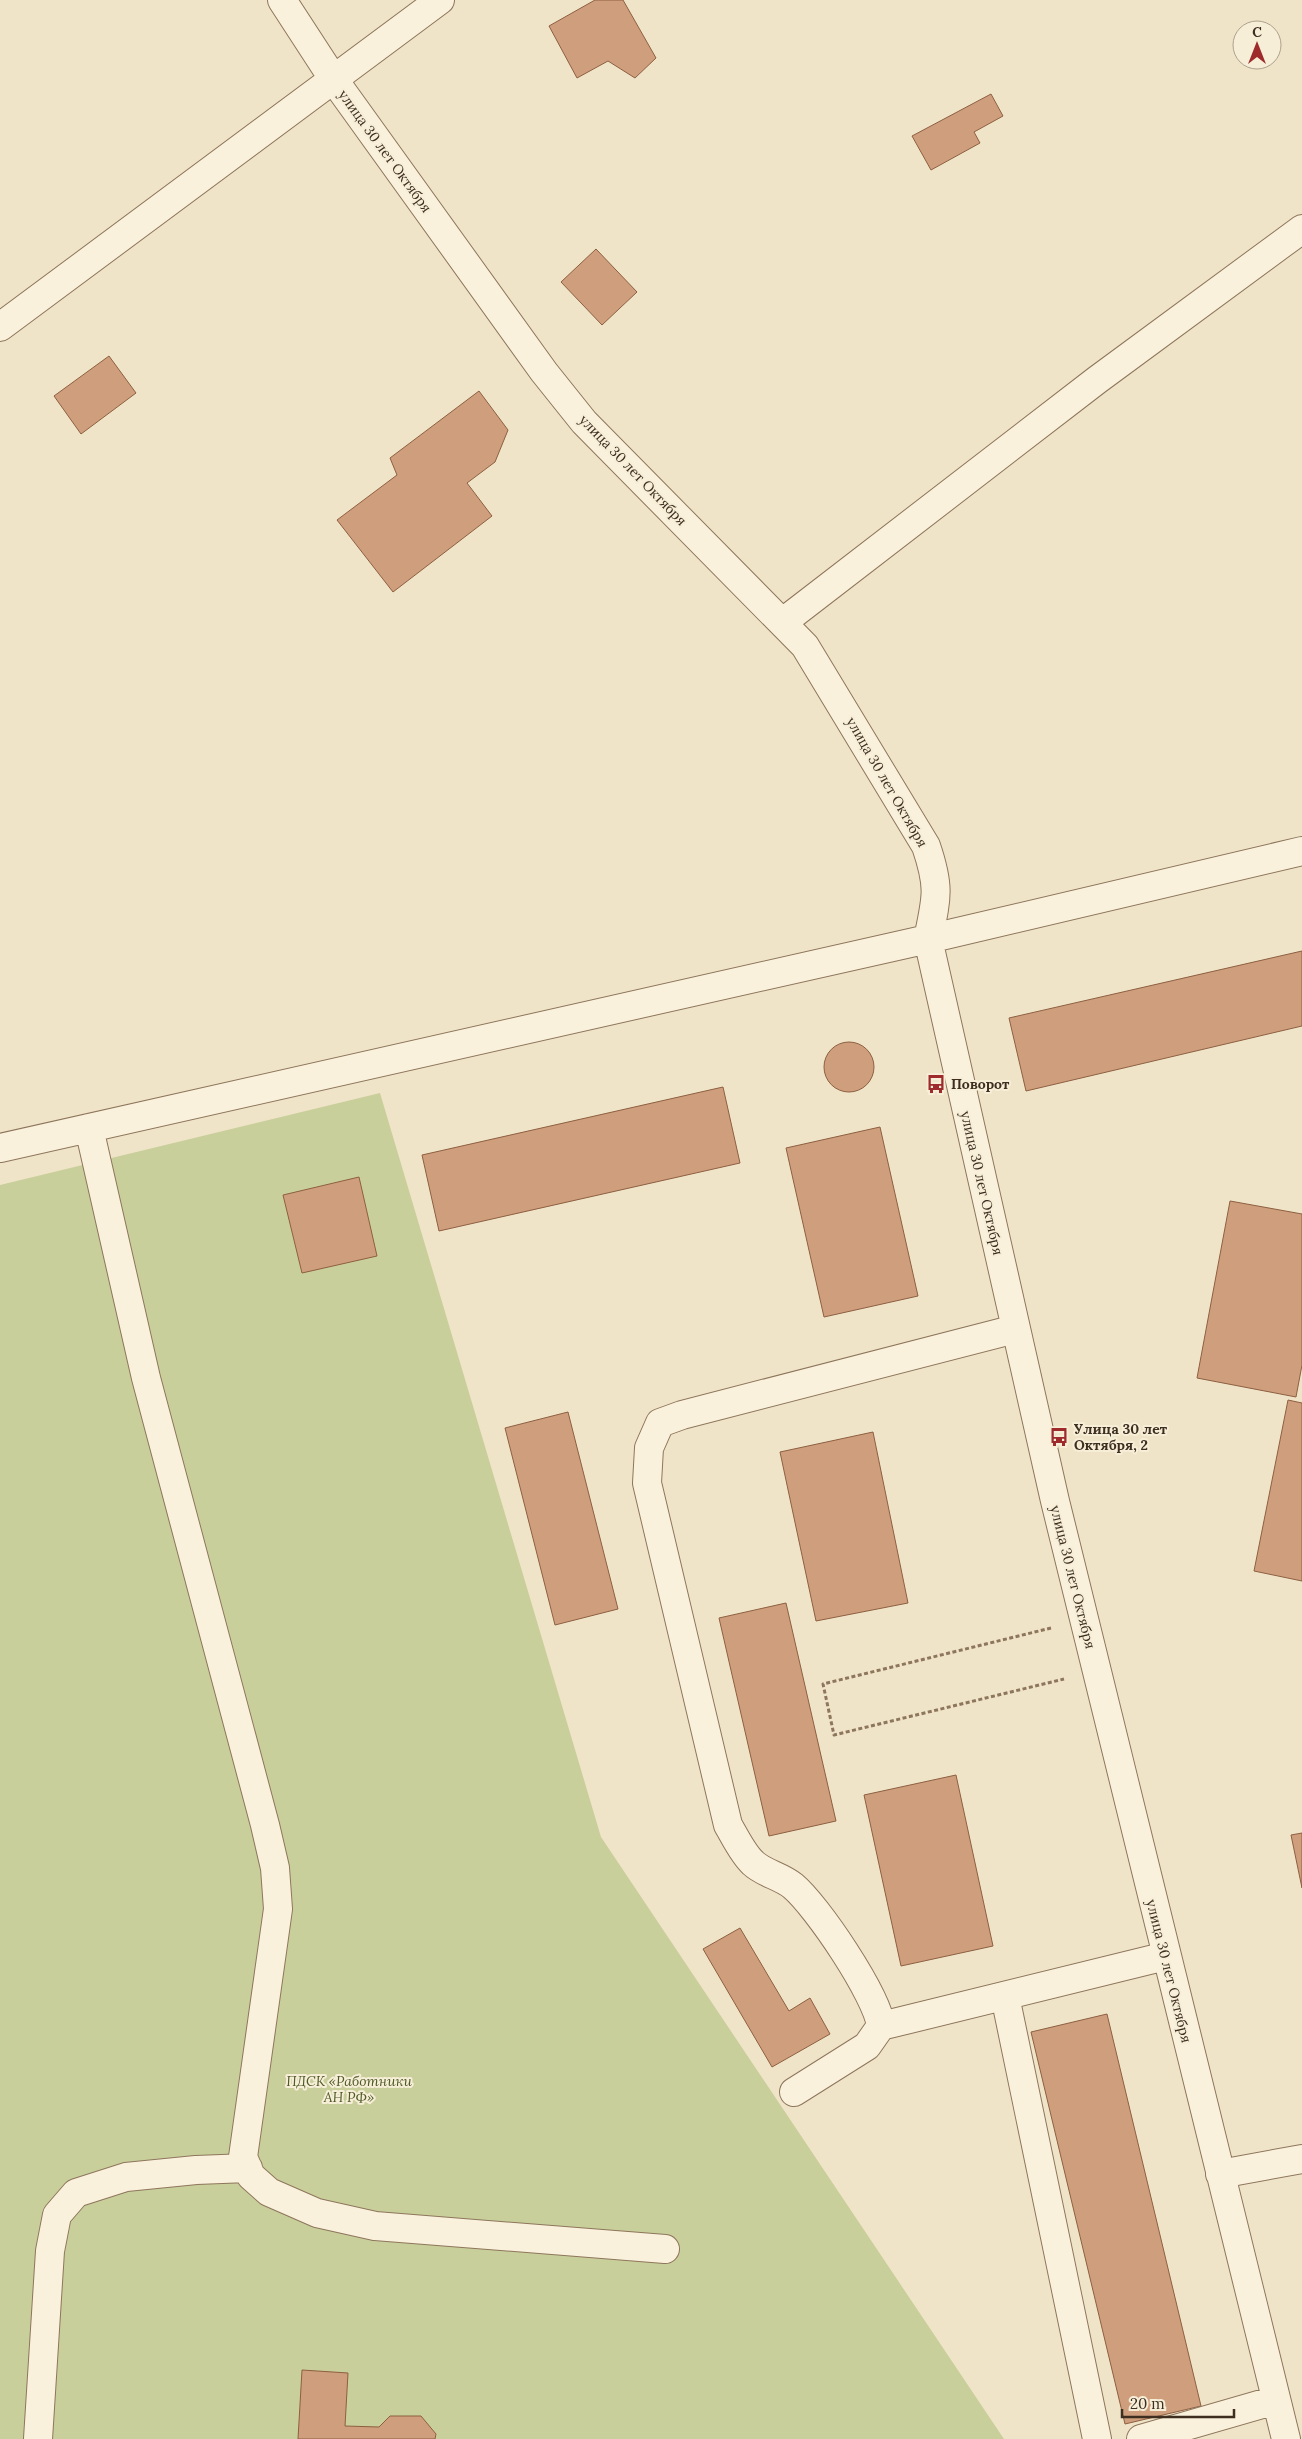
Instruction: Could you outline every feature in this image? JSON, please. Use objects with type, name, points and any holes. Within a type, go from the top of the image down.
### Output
[{"type":"street","name":"улица 30 лет Октября","points":[[282,0],[334,80],[544,372],[584,422],[805,646],[926,846],[934,872],[937,895],[928,939],[1015,1329],[1083,1620],[1220,2174],[1286,2418]]},
{"type":"street","points":[[0,327],[440,0]]},
{"type":"street","points":[[783,622],[1096,380],[1302,228]]},
{"type":"street","points":[[0,1148],[928,939],[1302,851]]},
{"type":"street","points":[[89,1128],[146,1378],[244,1742],[275,1868],[278,1909],[243,2157],[252,2176],[269,2192],[317,2213],[375,2226],[666,2249]]},
{"type":"street","points":[[881,2026],[879,2015],[856,1971],[815,1910],[792,1885],[753,1863],[728,1825],[647,1483],[649,1448],[660,1423],[682,1415],[1015,1329]]},
{"type":"street","points":[[794,2092],[867,2046],[881,2026],[1166,1956]]},
{"type":"street","points":[[1005,1996],[1097,2439]]},
{"type":"street","points":[[1220,2174],[1302,2159]]},
{"type":"street","points":[[38,2439],[50,2251],[57,2215],[76,2193],[126,2177],[196,2170],[248,2168]]},
{"type":"street","points":[[1142,2439],[1286,2418]]},
{"type":"path","points":[[1083,1620],[822,1684],[834,1734],[1096,1672]]},
{"type":"green space","name":"ПДСК «Работники АН РФ»","points":[[380,1093],[601,1837],[1004,2439],[0,2439],[0,1185]]},
{"type":"building","points":[[595,0],[623,0],[656,58],[635,78],[608,61],[577,78],[549,26]]},
{"type":"building","points":[[991,94],[1003,116],[974,132],[980,143],[931,170],[912,136]]},
{"type":"building","points":[[596,249],[637,292],[602,325],[561,282]]},
{"type":"building","points":[[109,356],[136,393],[81,434],[54,396]]},
{"type":"building","points":[[479,391],[508,430],[495,462],[467,483],[492,516],[393,592],[337,520],[397,475],[390,458]]},
{"type":"building","points":[[1302,951],[1302,1026],[1026,1091],[1009,1018]]},
{"type":"building","points":[[849,1042],[858,1044],[869,1053],[874,1067],[872,1076],[863,1087],[849,1092],[840,1090],[829,1081],[824,1067],[826,1058],[835,1047]]},
{"type":"building","points":[[723,1087],[740,1163],[439,1231],[422,1155]]},
{"type":"building","points":[[880,1127],[918,1296],[824,1317],[786,1148]]},
{"type":"building","points":[[359,1177],[377,1256],[302,1273],[283,1195]]},
{"type":"building","points":[[1230,1201],[1302,1214],[1302,1365],[1296,1397],[1197,1378]]},
{"type":"building","points":[[1288,1400],[1302,1403],[1302,1581],[1254,1571]]},
{"type":"building","points":[[568,1412],[618,1609],[555,1625],[505,1428]]},
{"type":"building","points":[[873,1432],[908,1603],[816,1621],[780,1452]]},
{"type":"building","points":[[786,1603],[836,1821],[769,1836],[719,1618]]},
{"type":"building","points":[[956,1775],[993,1946],[901,1966],[864,1795]]},
{"type":"building","points":[[1302,1833],[1302,1888],[1291,1835]]},
{"type":"building","points":[[740,1928],[789,2011],[810,1998],[830,2034],[772,2067],[703,1949]]},
{"type":"building","points":[[1107,2014],[1201,2406],[1125,2424],[1031,2032]]},
{"type":"building","points":[[302,2370],[348,2373],[345,2426],[379,2427],[390,2416],[421,2416],[436,2434],[435,2439],[298,2439]]},
{"type":"place","name":"Поворот","points":[[936,1084]]},
{"type":"place","name":"Улица 30 лет Октября, 2","points":[[1059,1437]]}]
